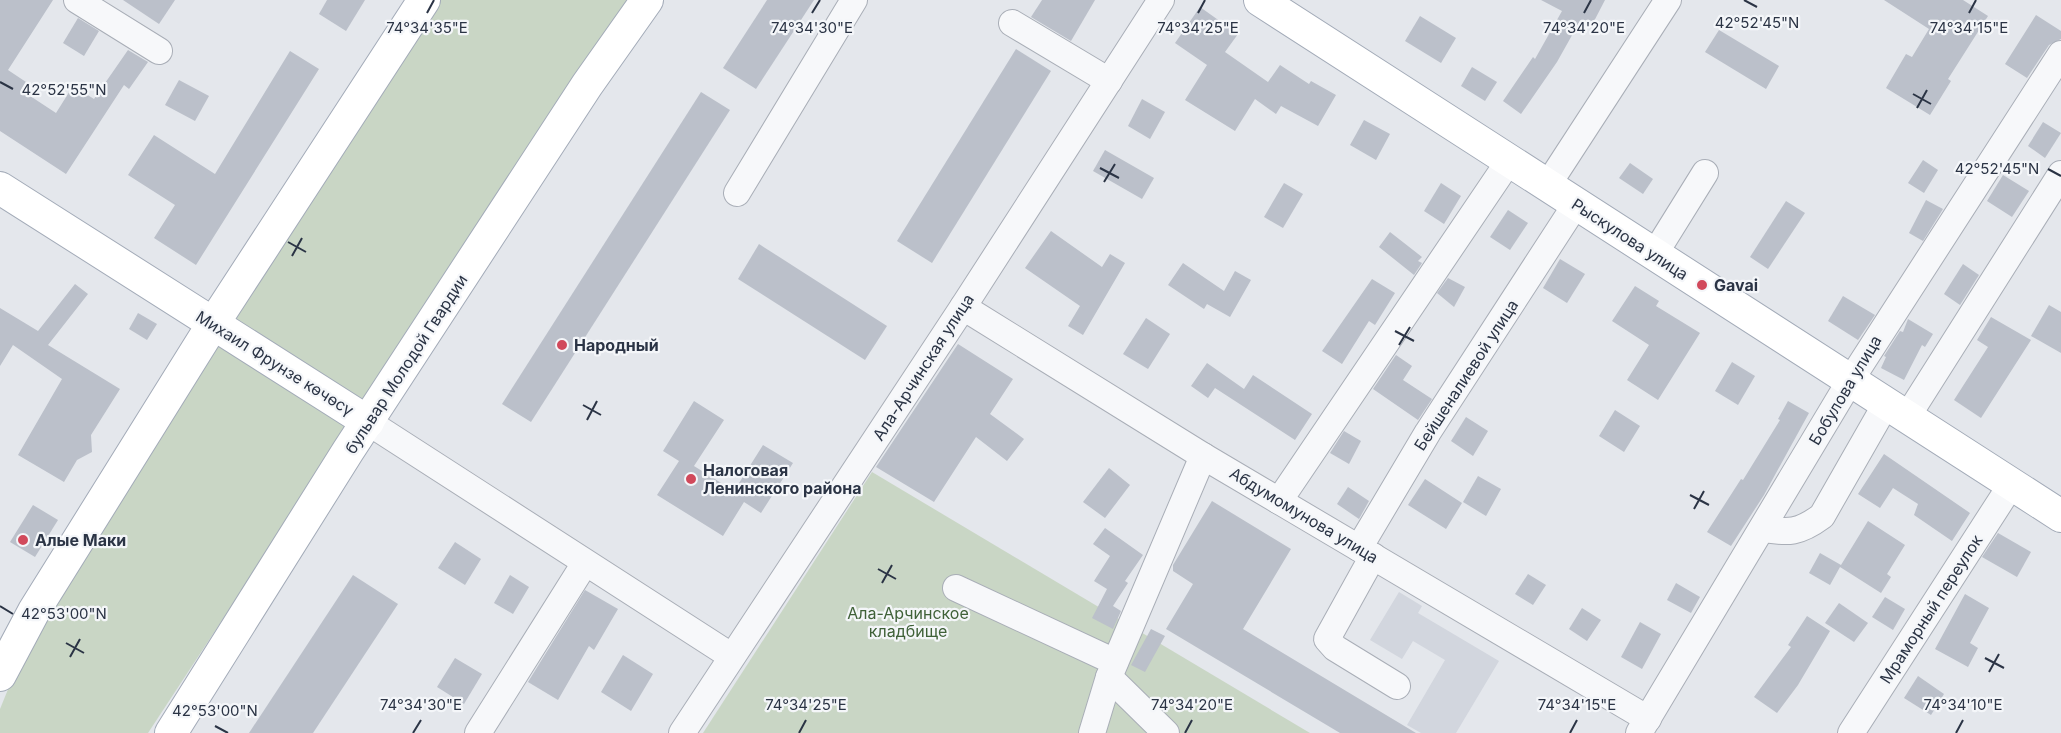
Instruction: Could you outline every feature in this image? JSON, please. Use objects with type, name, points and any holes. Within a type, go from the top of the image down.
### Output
[{"type":"main road","points":[[0,675],[34,611],[213,324],[424,0]]},
{"type":"main road","name":"бульвар Молодой Гвардии","points":[[171,733],[368,422],[587,85],[647,0]]},
{"type":"main road","name":"Рыскулова улица","points":[[1260,0],[2061,516]]},
{"type":"main road","name":"Михаил Фрунзе көчөсү","points":[[0,188],[368,422]]},
{"type":"street","points":[[77,0],[159,51]]},
{"type":"street","points":[[737,192],[854,0]]},
{"type":"street","name":"Ала-Арчинская улица","points":[[682,733],[963,307],[1161,0]]},
{"type":"street","points":[[1546,186],[1668,0]]},
{"type":"street","points":[[1012,23],[1109,81]]},
{"type":"street","name":"Бобулова улица","points":[[1643,726],[1850,381],[2061,54]]},
{"type":"street","points":[[1279,501],[1509,161]]},
{"type":"street","points":[[1654,255],[1705,173]]},
{"type":"street","points":[[1762,528],[1786,533],[1806,527],[1821,516],[1897,411],[2061,174]]},
{"type":"street","name":"Бейшеналиевой улица","points":[[1397,686],[1335,648],[1327,639],[1366,552],[1428,432],[1576,204]]},
{"type":"street","name":"Абдумомунова улица","points":[[963,307],[1203,456],[1366,552],[1643,726]]},
{"type":"street","name":"Михаил Фрунзе көчөсү","points":[[368,422],[731,657]]},
{"type":"street","points":[[1092,733],[1112,669],[1203,456]]},
{"type":"street","name":"Мраморный переулок","points":[[1851,733],[2011,485]]},
{"type":"street","points":[[478,733],[585,563]]},
{"type":"street","points":[[956,588],[1112,669],[1166,733]]},
{"type":"shaded area","points":[[1399,592],[1422,606],[1418,613],[1499,661],[1456,733],[1421,733],[1407,725],[1445,660],[1413,641],[1402,659],[1370,640]]},
{"type":"green space","points":[[435,0],[627,0],[363,406],[228,318]]},
{"type":"green space","points":[[213,341],[349,427],[148,733],[0,733],[0,709],[24,650]]},
{"type":"green space","name":"Ала-Арчинское кладбище","points":[[872,472],[1310,733],[703,733]]},
{"type":"building","points":[[0,0],[53,0],[8,70],[26,82],[21,90],[56,113],[73,86],[94,99],[128,50],[148,62],[129,89],[124,85],[66,174],[0,131]]},
{"type":"building","points":[[123,0],[175,0],[159,24]]},
{"type":"building","points":[[327,0],[365,0],[346,31],[319,14]]},
{"type":"building","points":[[767,0],[814,0],[756,89],[723,68]]},
{"type":"building","points":[[1042,0],[1095,0],[1071,41],[1031,17]]},
{"type":"building","points":[[1541,0],[1605,0],[1591,27],[1580,21],[1557,62],[1521,114],[1503,101],[1533,57],[1535,59],[1562,11]]},
{"type":"building","points":[[1884,0],[1963,0],[1988,16],[1948,79],[1951,81],[1930,115],[1886,88],[1906,54],[1912,57],[1929,29]]},
{"type":"building","points":[[1200,7],[1238,34],[1225,52],[1268,82],[1280,65],[1309,84],[1311,81],[1336,95],[1318,126],[1281,106],[1276,114],[1255,99],[1235,131],[1185,100],[1207,65],[1175,43]]},
{"type":"building","points":[[2036,15],[2061,31],[2061,39],[2049,45],[2027,78],[2005,64]]},
{"type":"building","points":[[1420,16],[1456,38],[1441,63],[1405,41]]},
{"type":"building","points":[[78,18],[99,31],[84,56],[63,43]]},
{"type":"building","points":[[1719,30],[1779,66],[1766,89],[1705,52]]},
{"type":"building","points":[[1016,49],[1051,71],[932,263],[897,241]]},
{"type":"building","points":[[290,51],[319,69],[196,265],[154,238],[175,205],[128,175],[154,135],[215,174]]},
{"type":"building","points":[[1472,67],[1497,82],[1485,101],[1461,86]]},
{"type":"building","points":[[179,80],[209,96],[195,121],[165,105]]},
{"type":"building","points":[[701,92],[730,110],[531,422],[502,404]]},
{"type":"building","points":[[1142,99],[1165,112],[1150,139],[1128,126]]},
{"type":"building","points":[[1364,120],[1390,134],[1376,160],[1350,145]]},
{"type":"building","points":[[2043,122],[2061,133],[2045,158],[2028,146]]},
{"type":"building","points":[[1105,150],[1154,178],[1142,199],[1093,171]]},
{"type":"building","points":[[1923,160],[1938,170],[1924,193],[1908,183]]},
{"type":"building","points":[[1630,163],[1653,179],[1643,194],[1619,178]]},
{"type":"building","points":[[2003,175],[2029,191],[2012,217],[1987,201]]},
{"type":"building","points":[[1284,183],[1303,194],[1283,228],[1264,217]]},
{"type":"building","points":[[1441,183],[1461,196],[1444,224],[1424,211]]},
{"type":"building","points":[[1926,200],[1943,209],[1923,241],[1909,233]]},
{"type":"building","points":[[1786,201],[1805,213],[1768,269],[1750,257]]},
{"type":"building","points":[[1508,210],[1528,223],[1510,250],[1490,237]]},
{"type":"building","points":[[1051,231],[1102,267],[1110,254],[1125,263],[1083,335],[1068,326],[1080,306],[1025,268]]},
{"type":"building","points":[[1390,232],[1422,257],[1418,261],[1422,263],[1414,275],[1379,247]]},
{"type":"building","points":[[759,244],[887,326],[865,360],[738,279]]},
{"type":"building","points":[[1560,259],[1585,274],[1567,303],[1543,288]]},
{"type":"building","points":[[1183,263],[1224,291],[1235,271],[1251,280],[1230,317],[1207,304],[1204,309],[1168,285]]},
{"type":"building","points":[[1963,264],[1979,275],[1960,305],[1944,294]]},
{"type":"building","points":[[1448,278],[1465,287],[1454,307],[1437,293]]},
{"type":"building","points":[[1372,279],[1395,293],[1375,325],[1369,321],[1342,364],[1322,351]]},
{"type":"building","points":[[75,284],[88,294],[48,345],[120,389],[91,435],[92,452],[77,460],[64,482],[18,455],[62,379],[13,345],[0,366],[0,308],[38,331]]},
{"type":"building","points":[[1635,286],[1659,301],[1656,306],[1700,333],[1658,400],[1627,380],[1649,345],[1612,321]]},
{"type":"building","points":[[1843,296],[1875,315],[1858,340],[1828,321]]},
{"type":"building","points":[[2049,305],[2061,312],[2061,353],[2031,336]]},
{"type":"building","points":[[138,313],[157,324],[147,340],[129,329]]},
{"type":"building","points":[[1991,317],[2031,340],[1981,418],[1954,400],[1988,347],[1977,340]]},
{"type":"building","points":[[1146,318],[1170,334],[1148,369],[1123,354]]},
{"type":"building","points":[[1908,319],[1933,334],[1925,347],[1922,345],[1904,380],[1881,368],[1886,357],[1884,356],[1900,331],[1903,332]]},
{"type":"building","points":[[958,344],[1013,379],[990,414],[1024,439],[1007,461],[976,437],[934,502],[876,467]]},
{"type":"building","points":[[1396,355],[1412,366],[1403,380],[1432,399],[1418,420],[1373,389]]},
{"type":"building","points":[[1732,362],[1755,376],[1738,405],[1715,391]]},
{"type":"building","points":[[1207,363],[1244,389],[1253,375],[1312,414],[1295,440],[1215,388],[1208,398],[1191,386]]},
{"type":"building","name":"Налоговая Ленинского района","points":[[694,401],[724,420],[694,466],[734,491],[763,445],[793,463],[761,513],[744,502],[723,536],[657,495],[679,461],[663,451]]},
{"type":"building","points":[[1788,401],[1809,413],[1764,495],[1731,546],[1707,532],[1741,479],[1743,480],[1780,420],[1778,419]]},
{"type":"building","points":[[1615,410],[1640,426],[1624,452],[1599,436]]},
{"type":"building","points":[[1466,417],[1488,431],[1473,456],[1451,441]]},
{"type":"building","points":[[1344,431],[1361,441],[1349,464],[1330,453]]},
{"type":"building","points":[[1884,454],[1970,513],[1952,541],[1914,515],[1918,504],[1893,488],[1880,508],[1858,494]]},
{"type":"building","points":[[1109,468],[1130,485],[1105,518],[1083,502]]},
{"type":"building","points":[[1478,476],[1501,489],[1486,516],[1463,502]]},
{"type":"building","points":[[1425,479],[1462,503],[1446,529],[1408,505]]},
{"type":"building","points":[[1348,487],[1369,501],[1359,519],[1337,504]]},
{"type":"building","points":[[1212,501],[1291,549],[1243,629],[1416,733],[1340,733],[1166,629],[1193,584],[1173,571],[1173,565]]},
{"type":"building","points":[[33,505],[58,520],[35,557],[10,542]]},
{"type":"building","points":[[1868,521],[1905,545],[1887,574],[1891,577],[1881,593],[1840,567],[1830,585],[1809,573],[1820,553],[1841,565]]},
{"type":"building","points":[[1105,528],[1143,555],[1125,581],[1128,583],[1113,606],[1121,611],[1113,629],[1092,618],[1107,589],[1094,581],[1110,556],[1093,544]]},
{"type":"building","points":[[1998,533],[2031,552],[2017,577],[1982,557]]},
{"type":"building","points":[[455,542],[481,559],[465,585],[438,568]]},
{"type":"building","points":[[1528,574],[1546,585],[1533,605],[1515,594]]},
{"type":"building","points":[[353,575],[398,604],[313,733],[249,733]]},
{"type":"building","points":[[510,575],[529,587],[513,614],[494,603]]},
{"type":"building","points":[[1676,583],[1700,597],[1691,613],[1667,600]]},
{"type":"building","points":[[585,590],[618,609],[594,650],[589,646],[558,700],[528,682]]},
{"type":"building","points":[[1965,594],[1989,608],[1970,643],[1978,648],[1968,667],[1935,649]]},
{"type":"building","points":[[1885,597],[1905,609],[1893,630],[1872,617]]},
{"type":"building","points":[[1839,603],[1868,623],[1854,642],[1825,623]]},
{"type":"building","points":[[1582,608],[1601,620],[1587,641],[1569,629]]},
{"type":"building","points":[[1807,616],[1830,631],[1798,685],[1777,713],[1754,697],[1791,647],[1788,645]]},
{"type":"building","points":[[1640,622],[1661,634],[1642,669],[1621,657]]},
{"type":"building","points":[[1151,629],[1165,636],[1145,672],[1131,665]]},
{"type":"building","points":[[623,655],[653,674],[631,711],[601,692]]},
{"type":"building","points":[[455,658],[482,674],[464,704],[437,687]]},
{"type":"building","points":[[1918,676],[1944,694],[1931,715],[1904,698]]},
{"type":"place","name":"Gavai","points":[[1702,285]]},
{"type":"place","name":"Народный","points":[[562,345]]},
{"type":"place","name":"Налоговая Ленинского района","points":[[691,479]]},
{"type":"place","name":"Алые Маки","points":[[23,540]]}]
